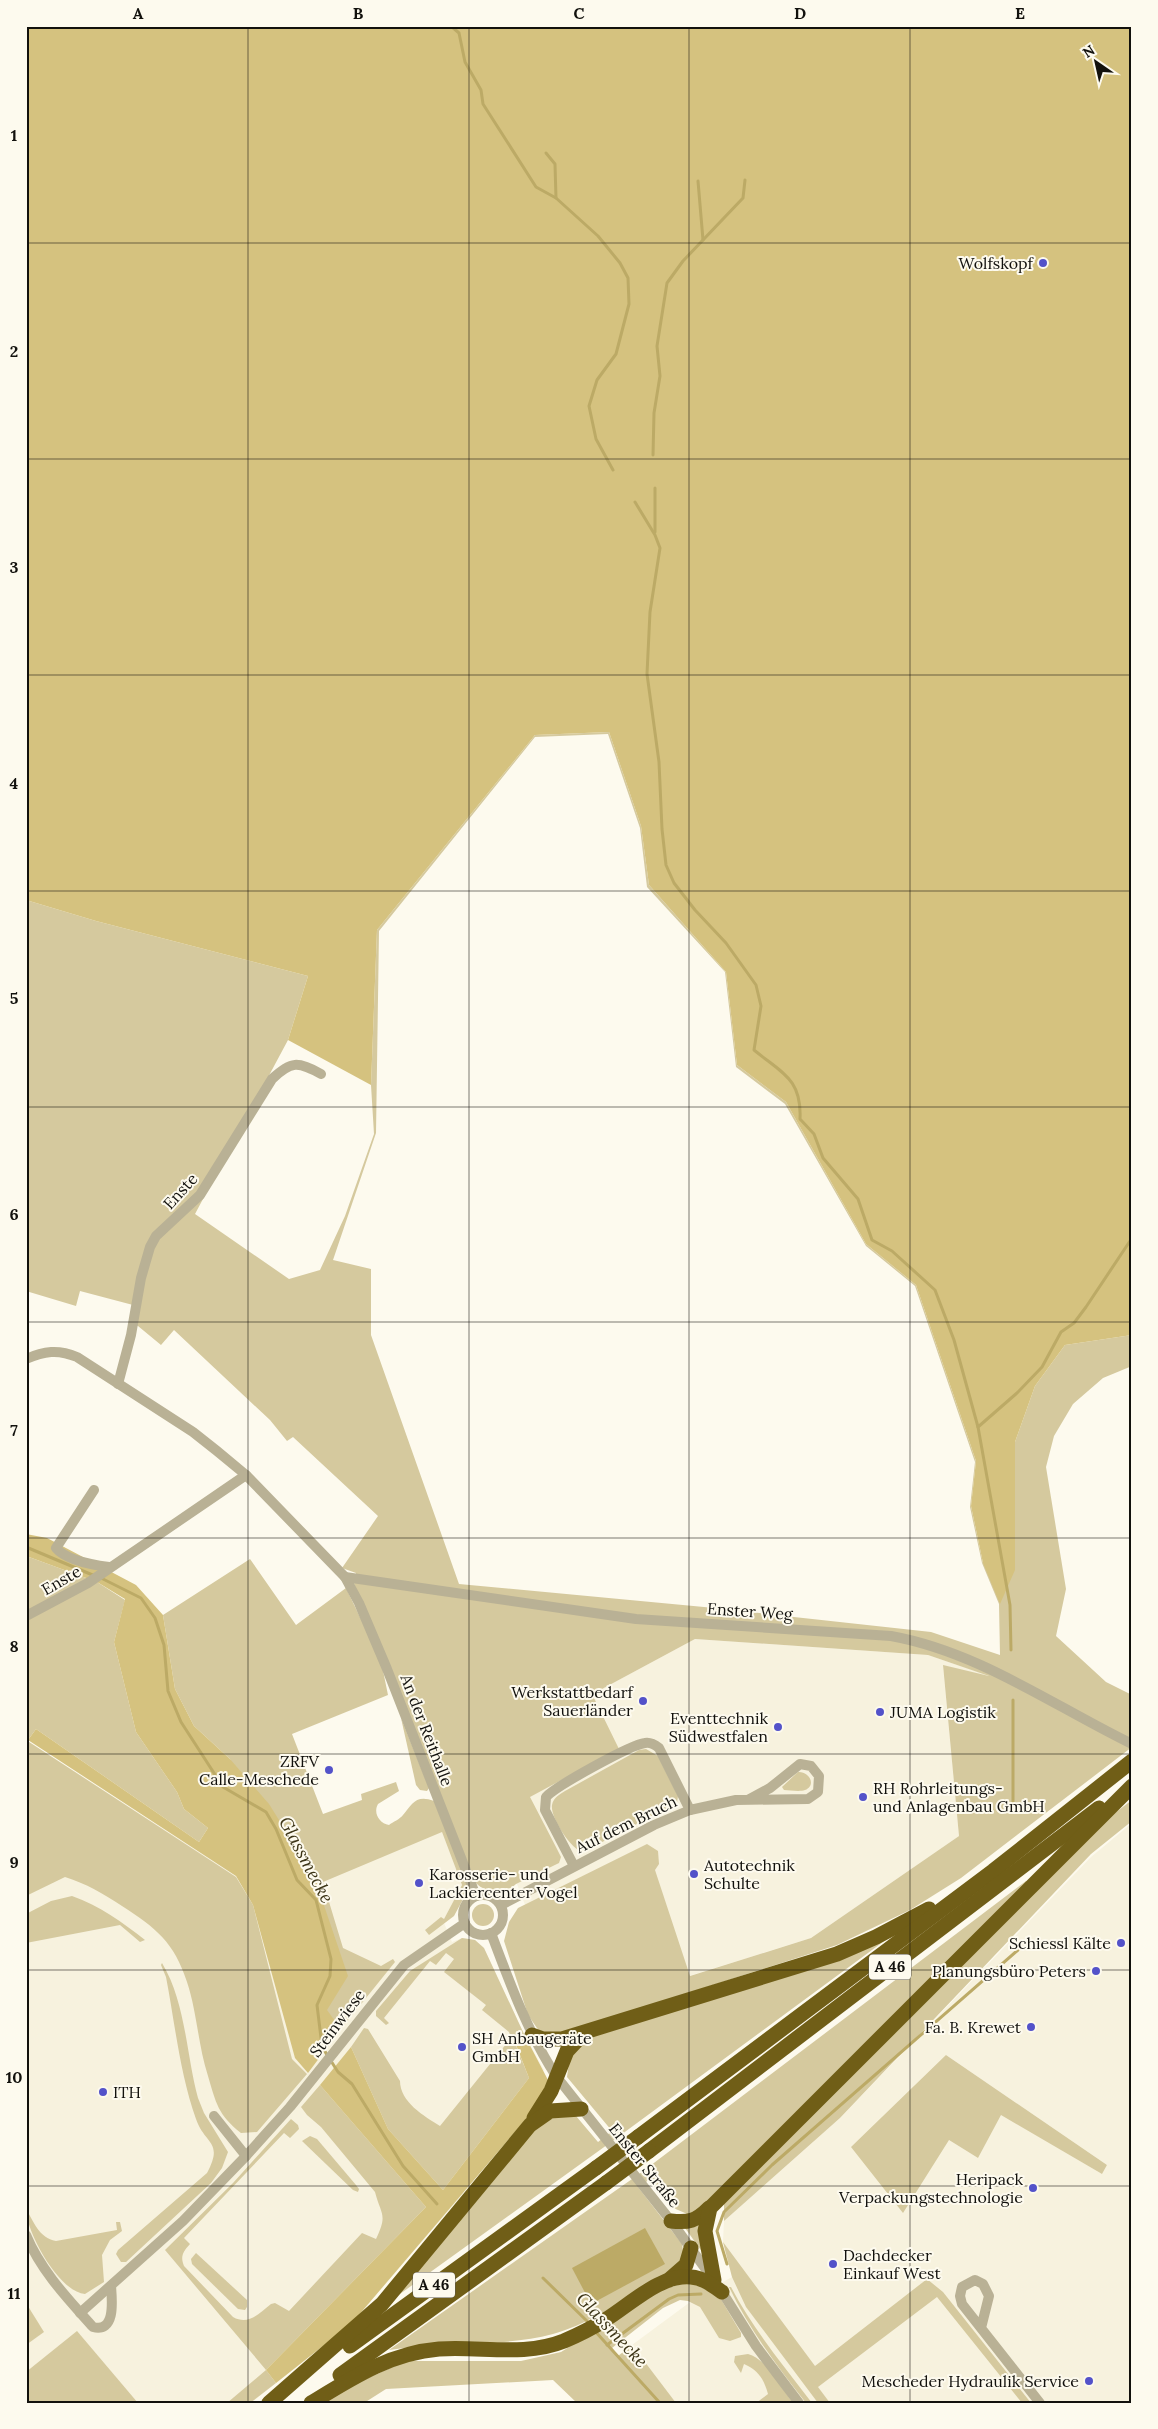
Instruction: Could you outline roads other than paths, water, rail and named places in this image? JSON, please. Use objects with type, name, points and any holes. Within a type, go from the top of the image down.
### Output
[{"type":"highway","name":"A 46","points":[[270,2403],[638,2137],[993,1871],[1129,1763]]},
{"type":"highway","name":"A 46","points":[[302,2403],[649,2151],[1132,1785]]},
{"type":"highway","points":[[671,2221],[690,2222],[710,2208],[1132,1785]]},
{"type":"highway","points":[[532,2035],[554,2040],[802,1966],[852,1948],[899,1925],[993,1871]]},
{"type":"highway","points":[[270,2403],[382,2304],[530,2125],[545,2103],[570,2046],[586,2031]]},
{"type":"highway","points":[[530,2125],[550,2111],[581,2109]]},
{"type":"highway","points":[[710,2208],[705,2232],[718,2286]]},
{"type":"highway","points":[[311,2403],[377,2365],[409,2354],[448,2349],[534,2349],[562,2342],[604,2321],[668,2280],[686,2265],[691,2248]]},
{"type":"highway","points":[[668,2280],[696,2278],[718,2286]]},
{"type":"street","name":"Enste","points":[[118,1384],[131,1336],[141,1278],[156,1236],[200,1195],[272,1079],[283,1069],[293,1064],[308,1066],[321,1074]]},
{"type":"street","points":[[26,1359],[45,1352],[64,1352],[77,1357],[193,1432],[246,1475],[345,1577]]},
{"type":"street","name":"Enste","points":[[26,1616],[88,1583],[105,1569],[246,1475]]},
{"type":"street","name":"Enste","points":[[94,1490],[56,1548],[62,1554],[105,1569]]},
{"type":"street","name":"Enster Weg","points":[[345,1577],[636,1619],[881,1635],[914,1640],[934,1645],[1011,1678],[1132,1744]]},
{"type":"street","name":"An der Reithalle","points":[[345,1577],[359,1603],[387,1669],[476,1896]]},
{"type":"street","name":"Auf dem Bruch","points":[[574,1866],[545,1810],[546,1797],[592,1769],[639,1744],[651,1743],[659,1748],[690,1810]]},
{"type":"street","name":"Auf dem Bruch","points":[[501,1905],[654,1824],[690,1810],[726,1801],[808,1799],[818,1792],[819,1776],[811,1766],[800,1764],[770,1788],[748,1800]]},
{"type":"street","points":[[476,1896],[492,1897],[501,1905],[503,1918],[501,1924],[492,1933],[478,1934],[471,1931],[465,1924],[463,1913],[465,1906],[476,1896]]},
{"type":"street","name":"Steinwiese","points":[[80,2313],[183,2221],[246,2156],[323,2067],[383,1988],[404,1965],[465,1924]]},
{"type":"street","name":"Enster Straße","points":[[492,1933],[532,2035],[556,2076],[671,2221],[718,2286],[756,2346],[799,2403]]},
{"type":"street","points":[[214,2116],[246,2156]]},
{"type":"street","points":[[26,2235],[41,2264],[93,2327],[98,2328],[108,2324],[111,2313],[111,2286]]},
{"type":"street","points":[[981,2328],[1040,2403]]},
{"type":"waterway","points":[[451,26],[459,33],[465,62],[481,90],[483,104],[536,187],[556,198],[598,236],[620,263],[628,278],[629,304],[616,354],[597,380],[589,406],[596,439],[613,470]]},
{"type":"waterway","points":[[546,153],[555,164],[556,198]]},
{"type":"waterway","points":[[653,455],[654,413],[660,376],[657,346],[667,283],[683,261],[743,198],[745,180]]},
{"type":"waterway","points":[[698,181],[703,240]]},
{"type":"waterway","points":[[655,488],[655,532]]},
{"type":"waterway","points":[[635,502],[655,535],[660,548],[650,612],[647,674],[659,762],[662,829],[666,865],[674,883],[695,910],[726,943],[756,985],[761,1006],[754,1050],[781,1071],[794,1086],[800,1105],[800,1119],[814,1134],[823,1158],[858,1199],[872,1240],[892,1251],[935,1290],[954,1340],[978,1427],[1010,1605],[1011,1650]]},
{"type":"waterway","points":[[978,1427],[1017,1393],[1042,1367],[1061,1332],[1074,1323],[1132,1238]]},
{"type":"waterway","name":"Glassmecke","points":[[26,1547],[95,1576]]},
{"type":"waterway","name":"Glassmecke","points":[[101,1578],[141,1598],[155,1618],[164,1645],[168,1691],[181,1722],[223,1787],[266,1812],[276,1829],[297,1880],[316,1900],[331,1959],[330,1976],[317,2005],[322,2046],[327,2055]]},
{"type":"waterway","points":[[1013,1700],[1013,1812]]},
{"type":"waterway","points":[[727,2264],[717,2231],[724,2212],[772,2165],[1018,1950],[1021,1943]]},
{"type":"waterway","name":"Glassmecke","points":[[331,2061],[338,2072],[352,2084],[403,2166],[437,2204]]},
{"type":"waterway","name":"Glassmecke","points":[[543,2278],[589,2323]]},
{"type":"waterway","points":[[607,2345],[669,2299],[678,2295],[701,2294]]},
{"type":"waterway","name":"Glassmecke","points":[[594,2330],[660,2403]]},
{"type":"place","name":"Wolfskopf","points":[[1043,263]]},
{"type":"place","name":"Werkstattbedarf Sauerländer","points":[[643,1701]]},
{"type":"place","name":"JUMA Logistik","points":[[880,1712]]},
{"type":"place","name":"Eventtechnik Südwestfalen","points":[[778,1727]]},
{"type":"place","name":"ZRFV Calle-Meschede","points":[[329,1770]]},
{"type":"place","name":"RH Rohrleitungs- und Anlagenbau GmbH","points":[[863,1797]]},
{"type":"place","name":"Autotechnik Schulte","points":[[694,1874]]},
{"type":"place","name":"Karosserie- und Lackiercenter Vogel","points":[[419,1883]]},
{"type":"place","name":"Schiessl Kälte","points":[[1121,1943]]},
{"type":"place","name":"Planungsbüro Peters","points":[[1096,1971]]},
{"type":"place","name":"Fa. B. Krewet","points":[[1031,2027]]},
{"type":"place","name":"SH Anbaugeräte GmbH","points":[[462,2047]]},
{"type":"place","name":"ITH","points":[[103,2092]]},
{"type":"place","name":"Heripack Verpackungstechnologie","points":[[1033,2188]]},
{"type":"place","name":"Dachdecker Einkauf West","points":[[833,2264]]},
{"type":"place","name":"Mescheder Hydraulik Service","points":[[1089,2381]]}]
